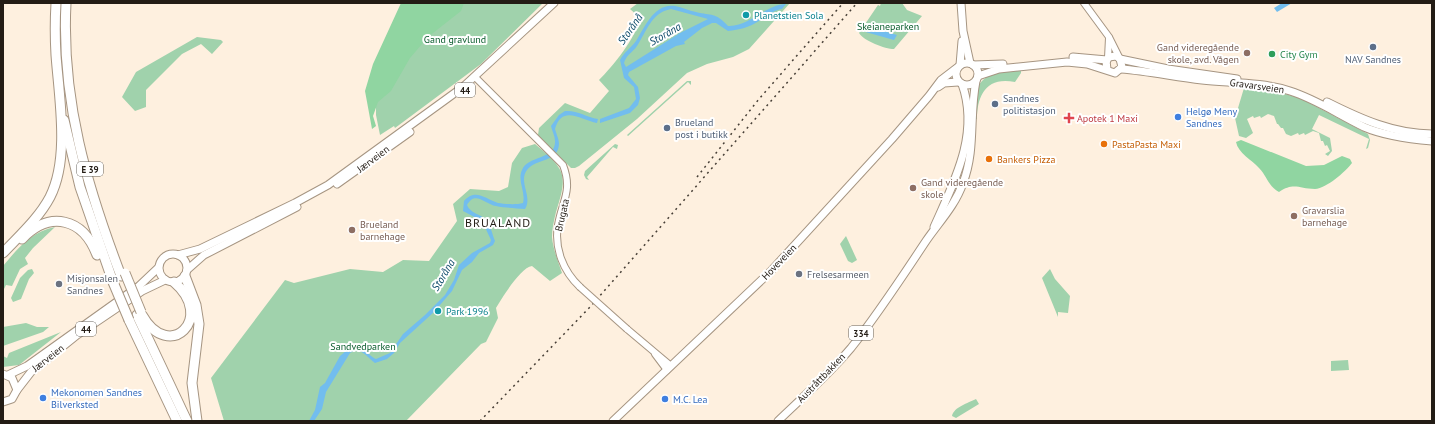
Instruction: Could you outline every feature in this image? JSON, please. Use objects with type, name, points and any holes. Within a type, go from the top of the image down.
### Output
[{"type":"highway","name":"E 39","points":[[3,253],[43,208],[54,186],[60,157],[56,3]]},
{"type":"highway","name":"E 39","points":[[66,3],[66,61],[73,120],[79,151],[96,206],[123,275],[187,421]]},
{"type":"highway","name":"E 39","points":[[59,87],[65,122],[80,187],[113,282],[176,421]]},
{"type":"highway","name":"E 39","points":[[3,261],[35,228],[53,221],[63,221],[74,225],[86,236],[95,250],[104,273],[113,282]]},
{"type":"highway","points":[[186,273],[200,324],[192,383],[197,421]]},
{"type":"highway","name":"E 39","points":[[139,314],[150,328],[161,335],[174,336],[186,328],[191,318],[191,308],[183,292],[170,281]]},
{"type":"main road","name":"Jærveien","points":[[186,273],[204,255],[297,208],[344,180],[509,52],[554,3]]},
{"type":"main road","name":"334","points":[[961,3],[963,31],[968,58],[978,72],[977,79]]},
{"type":"main road","name":"334","points":[[960,83],[956,77],[959,66],[963,31]]},
{"type":"main road","points":[[959,66],[972,64],[992,65],[1067,58],[1107,59],[1113,56],[1120,58],[1121,69],[1113,73],[1107,69],[1078,62],[1050,62],[999,69],[977,79],[972,84],[960,83]]},
{"type":"main road","name":"Gravarsveien","points":[[1120,58],[1168,69],[1286,87],[1314,96],[1354,115],[1382,126],[1413,133],[1432,134]]},
{"type":"main road","points":[[1107,59],[1105,64],[1107,69]]},
{"type":"main road","name":"Hoveveien","points":[[613,421],[770,272],[933,91],[941,80],[959,66]]},
{"type":"main road","name":"Gravarsveien","points":[[1121,69],[1185,78],[1260,85],[1282,89],[1316,101],[1376,131],[1408,139],[1432,141]]},
{"type":"main road","name":"Jærveien","points":[[178,254],[200,249],[323,188],[476,78]]},
{"type":"main road","name":"Austråttbakken","points":[[778,421],[820,381],[851,348],[931,234],[943,221],[955,201],[968,168],[972,141],[972,98],[977,79]]},
{"type":"main road","name":"Hoveveien","points":[[933,91],[944,83],[960,83]]},
{"type":"main road","name":"Austråttbakken","points":[[931,234],[955,184],[964,152],[967,98],[960,83]]},
{"type":"main road","name":"44","points":[[158,268],[159,263],[165,256],[169,254],[178,254]]},
{"type":"main road","points":[[178,254],[185,260],[186,273]]},
{"type":"main road","name":"Jærveien","points":[[6,375],[27,366],[139,286],[158,268]]},
{"type":"main road","points":[[158,268],[159,273],[170,281]]},
{"type":"main road","name":"44","points":[[170,281],[186,273]]},
{"type":"main road","name":"Jærveien","points":[[17,390],[31,372],[77,335],[142,291],[170,281]]},
{"type":"main road","name":"44","points":[[3,402],[12,399],[17,390],[15,381],[6,375]]},
{"type":"street","points":[[1086,5],[1109,37],[1120,58]]},
{"type":"street","points":[[1107,59],[1109,37]]},
{"type":"street","name":"Brugata","points":[[476,78],[563,166],[568,177],[567,192],[558,224],[557,244],[566,269],[580,287],[654,351],[669,368]]},
{"type":"green space","points":[[401,3],[464,3],[461,11],[428,37],[410,58],[391,91],[378,102],[373,116],[376,126],[372,129],[365,91],[373,64]]},
{"type":"green space","name":"Gand gravlund","points":[[438,3],[543,3],[481,64],[395,128],[394,126],[380,135],[376,115],[376,100]]},
{"type":"green space","points":[[638,3],[790,3],[749,49],[733,57],[707,64],[687,73],[637,119],[579,166],[571,168],[538,135],[539,128],[565,103],[590,113],[609,91],[599,80],[617,60],[634,34],[640,18],[630,9]]},
{"type":"green space","name":"Skeianeparken","points":[[881,3],[902,3],[907,10],[922,16],[894,49],[885,48],[875,44],[865,39],[859,33],[878,5],[880,6]]},
{"type":"green space","points":[[197,37],[221,40],[223,42],[212,54],[201,44],[182,54],[146,90],[146,107],[135,111],[122,97],[136,72]]},
{"type":"green space","points":[[1021,68],[1021,73],[1015,82],[997,82],[990,85],[985,90],[979,103],[977,119],[974,120],[975,95],[982,80],[997,73]]},
{"type":"green space","points":[[687,81],[691,81],[691,85],[688,82],[628,136],[627,135]]},
{"type":"green space","points":[[1244,88],[1282,93],[1302,99],[1368,134],[1370,140],[1368,148],[1366,149],[1369,139],[1319,115],[1312,129],[1330,138],[1332,151],[1328,156],[1325,154],[1330,151],[1327,145],[1325,146],[1323,141],[1321,141],[1319,133],[1313,131],[1305,135],[1304,133],[1299,135],[1298,133],[1291,136],[1286,134],[1283,128],[1277,124],[1274,116],[1268,114],[1261,118],[1260,116],[1254,118],[1253,116],[1247,119],[1253,133],[1246,138],[1239,136],[1235,118]]},
{"type":"green space","points":[[1241,140],[1306,166],[1324,165],[1342,156],[1350,159],[1352,163],[1335,179],[1320,188],[1309,189],[1289,187],[1279,192],[1272,187],[1262,171],[1239,150],[1236,142]]},
{"type":"green space","name":"Sandvedparken","points":[[535,144],[553,160],[562,174],[562,189],[554,221],[552,237],[562,273],[550,281],[532,266],[517,277],[496,308],[498,318],[486,342],[481,344],[406,421],[224,421],[211,378],[285,280],[294,283],[350,269],[383,272],[403,260],[429,261],[457,221],[453,204],[470,189],[499,191],[508,187],[512,163],[522,148]]},
{"type":"green space","points":[[615,144],[618,145],[617,149],[613,147],[587,177],[589,180],[586,179],[584,175],[585,171]]},
{"type":"green space","points":[[55,227],[33,248],[25,258],[28,264],[20,269],[12,286],[6,285],[3,291],[3,266],[20,247],[32,237],[46,229]]},
{"type":"green space","points":[[846,236],[857,260],[852,263],[848,261],[840,244]]},
{"type":"green space","points":[[32,269],[34,273],[29,279],[21,299],[13,302],[11,298],[20,278],[28,270]]},
{"type":"green space","points":[[1050,269],[1055,279],[1070,296],[1068,313],[1058,312],[1058,317],[1042,278]]},
{"type":"green space","points":[[26,323],[37,327],[49,327],[43,332],[3,346],[3,327]]},
{"type":"green space","points":[[61,332],[19,365],[3,367],[3,356],[7,358],[9,353]]},
{"type":"green space","points":[[1348,360],[1349,370],[1331,371],[1331,361]]},
{"type":"green space","points":[[976,399],[979,404],[956,418],[952,416],[955,410]]},
{"type":"water","points":[[1282,3],[1292,3],[1277,12],[1274,8]]},
{"type":"water","points":[[786,4],[782,9],[773,12],[752,25],[740,29],[728,31],[716,23],[712,23],[702,28],[684,42],[685,44],[676,46],[629,72],[628,75],[638,87],[640,98],[638,105],[630,113],[600,123],[600,119],[629,108],[636,99],[634,87],[624,78],[620,60],[636,41],[651,17],[661,8],[675,6],[713,15],[720,18],[728,26],[744,23],[779,5]],"holes":[[[671,9],[708,19],[680,33],[626,67],[624,63],[626,58],[637,46],[650,23],[664,11]]]},
{"type":"water","points":[[864,26],[897,35],[894,40],[862,31]]},
{"type":"water","points":[[565,111],[598,119],[597,123],[567,115],[558,121],[555,129],[559,142],[558,150],[551,157],[531,166],[525,175],[524,179],[527,204],[525,209],[496,206],[477,198],[470,201],[467,205],[468,208],[483,217],[489,224],[495,241],[493,245],[479,253],[472,262],[462,270],[452,291],[434,312],[400,343],[394,353],[387,359],[375,363],[361,352],[354,351],[350,353],[326,392],[322,409],[314,421],[309,421],[315,410],[320,387],[325,383],[340,356],[353,345],[363,348],[376,359],[390,353],[403,334],[445,295],[454,280],[459,265],[472,253],[490,243],[491,240],[482,221],[463,211],[464,201],[468,197],[477,195],[498,203],[523,203],[524,199],[520,178],[522,170],[525,165],[530,162],[547,155],[554,147],[555,137],[551,126],[559,115]]},
{"type":"railway","points":[[697,177],[759,99],[843,3]]},
{"type":"railway","points":[[480,421],[591,306],[857,3]]},
{"type":"place","name":"Planetstien Sola","points":[[746,15]]},
{"type":"place","name":"NAV Sandnes","points":[[1373,47]]},
{"type":"place","name":"Gand videregående skole, avd. Vågen","points":[[1247,53]]},
{"type":"place","name":"City Gym","points":[[1272,54]]},
{"type":"place","name":"Sandnes politistasjon","points":[[995,104]]},
{"type":"place","name":"Helgø Meny Sandnes","points":[[1178,117]]},
{"type":"place","name":"Apotek 1 Maxi","points":[[1069,118]]},
{"type":"place","name":"Brueland post i butikk","points":[[667,128]]},
{"type":"place","name":"PastaPasta Maxi","points":[[1104,144]]},
{"type":"place","name":"Bankers Pizza","points":[[989,159]]},
{"type":"place","name":"Gand videregående skole","points":[[913,188]]},
{"type":"place","name":"Gravarslia barnehage","points":[[1294,216]]},
{"type":"place","name":"Brueland barnehage","points":[[352,230]]},
{"type":"place","name":"Frelsesarmeen","points":[[799,274]]},
{"type":"place","name":"Misjonsalen Sandnes","points":[[59,284]]},
{"type":"place","name":"Park 1996","points":[[438,311]]},
{"type":"place","name":"Mekonomen Sandnes Bilverksted","points":[[43,398]]},
{"type":"place","name":"M.C. Lea","points":[[665,399]]},
{"type":"district","name":"BRUALAND","points":[[498,222]]},
{"type":"water label","name":"Storånå","points":[[630,29]]},
{"type":"water label","name":"Storåna","points":[[665,34]]},
{"type":"water label","name":"Storåna","points":[[443,275]]}]
